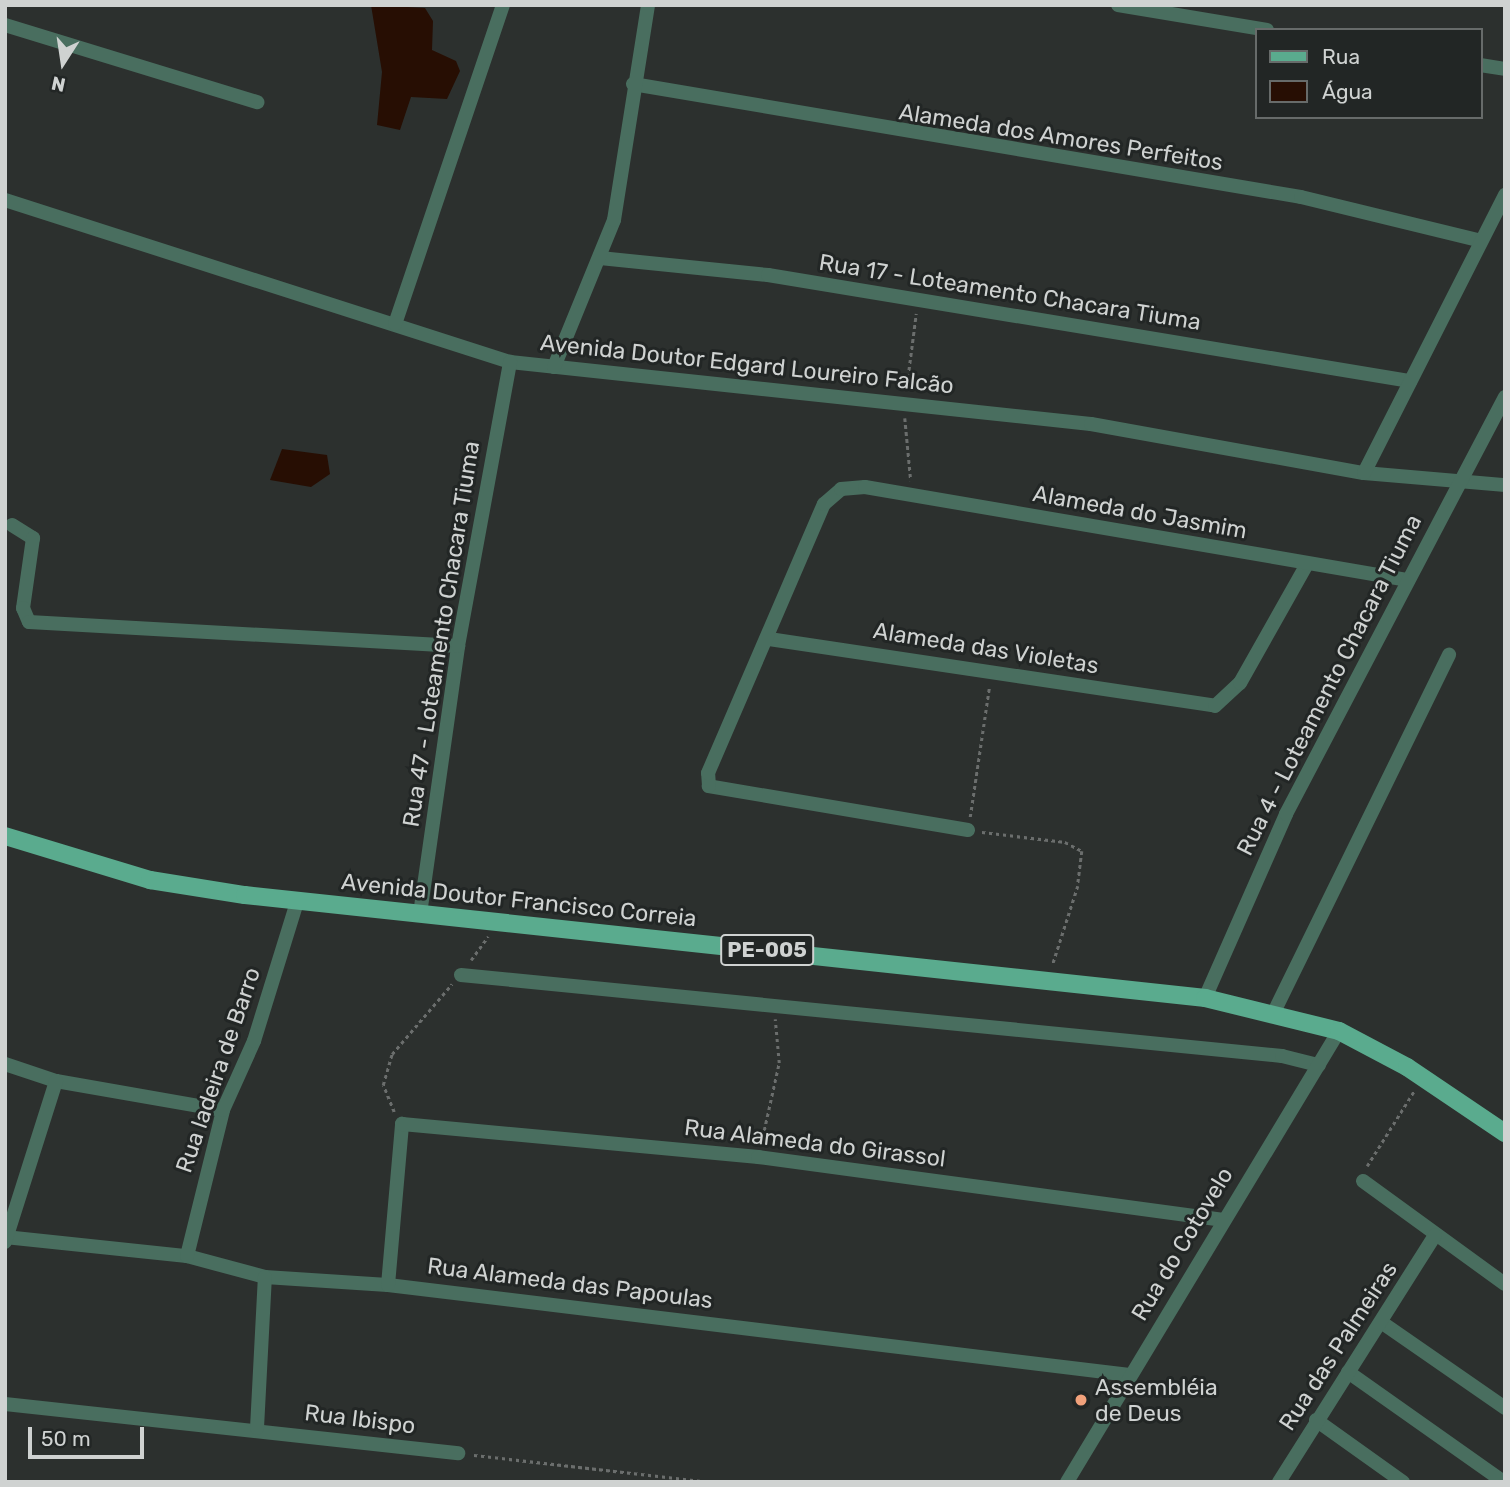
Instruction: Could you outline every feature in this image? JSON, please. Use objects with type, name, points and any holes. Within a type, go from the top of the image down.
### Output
[{"type":"main road","name":"Avenida Doutor Francisco Correia","points":[[5,835],[150,880],[297,902],[1049,977],[1205,998],[1274,1012],[1339,1031],[1423,1077],[1505,1133]]},
{"type":"street","points":[[395,324],[503,5]]},
{"type":"street","points":[[554,367],[614,220],[633,84],[648,5]]},
{"type":"street","points":[[1118,5],[1255,28]]},
{"type":"street","points":[[5,25],[257,102]]},
{"type":"street","points":[[1482,65],[1505,69]]},
{"type":"street","name":"Alameda dos Amores Perfeitos","points":[[633,84],[1301,197],[1480,241]]},
{"type":"street","points":[[1364,473],[1505,195]]},
{"type":"street","name":"Avenida Doutor Edgard Loureiro Falcão","points":[[5,200],[510,362],[1091,424],[1364,473],[1462,485],[1505,485]]},
{"type":"street","name":"Rua 17 - Loteamento Chacara Tiuma","points":[[600,258],[768,275],[1410,381]]},
{"type":"street","name":"Rua 47 - Loteamento Chacara Tiuma","points":[[420,914],[458,646],[510,362]]},
{"type":"street","name":"Rua 4 - Loteamento Chacara Tiuma","points":[[1205,998],[1286,814],[1408,580],[1462,485],[1505,397]]},
{"type":"street","name":"Alameda do Jasmim","points":[[769,639],[824,504],[841,489],[865,487],[1408,580]]},
{"type":"street","points":[[12,525],[33,538],[23,608],[29,622],[458,646]]},
{"type":"street","name":"Alameda das Violetas","points":[[769,639],[991,670],[1195,704],[1229,700],[1307,564]]},
{"type":"street","points":[[769,639],[708,773],[709,786],[719,792],[968,830]]},
{"type":"street","points":[[1274,1012],[1449,655]]},
{"type":"street","name":"Rua ladeira de Barro","points":[[187,1256],[223,1110],[254,1041],[297,902]]},
{"type":"street","points":[[461,975],[770,1003],[1318,1065]]},
{"type":"street","name":"Rua do Cotovelo","points":[[1067,1482],[1222,1220],[1339,1031]]},
{"type":"street","points":[[5,1064],[56,1080],[223,1110]]},
{"type":"street","points":[[6,1239],[56,1080]]},
{"type":"street","points":[[388,1285],[402,1124]]},
{"type":"street","name":"Rua Alameda do Girassol","points":[[402,1124],[758,1157],[1222,1220]]},
{"type":"street","points":[[1363,1181],[1505,1284]]},
{"type":"street","name":"Rua das Palmeiras","points":[[1279,1482],[1435,1235]]},
{"type":"street","name":"Rua Alameda das Papoulas","points":[[6,1239],[187,1256],[265,1277],[388,1285],[1130,1375]]},
{"type":"street","points":[[257,1429],[265,1277]]},
{"type":"street","points":[[1381,1322],[1505,1408]]},
{"type":"street","points":[[1348,1372],[1504,1482]]},
{"type":"street","name":"Rua Ibispo","points":[[5,1404],[257,1429],[458,1453]]},
{"type":"street","points":[[1316,1420],[1403,1482]]},
{"type":"path","points":[[991,670],[968,830],[1065,842],[1082,851],[1078,886],[1049,977]]},
{"type":"path","points":[[402,1124],[383,1086],[392,1054],[461,975],[496,923]]},
{"type":"path","points":[[758,1157],[779,1063],[770,1003]]},
{"type":"path","points":[[1363,1181],[1423,1077]]},
{"type":"path","points":[[458,1453],[710,1482]]},
{"type":"water","points":[[371,5],[425,8],[433,21],[432,50],[456,61],[460,71],[447,99],[411,97],[400,130],[377,125],[382,72]]},
{"type":"water","points":[[282,449],[327,455],[330,474],[311,487],[270,480]]},
{"type":"place","name":"Assembléia de Deus","points":[[1081,1400]]}]
